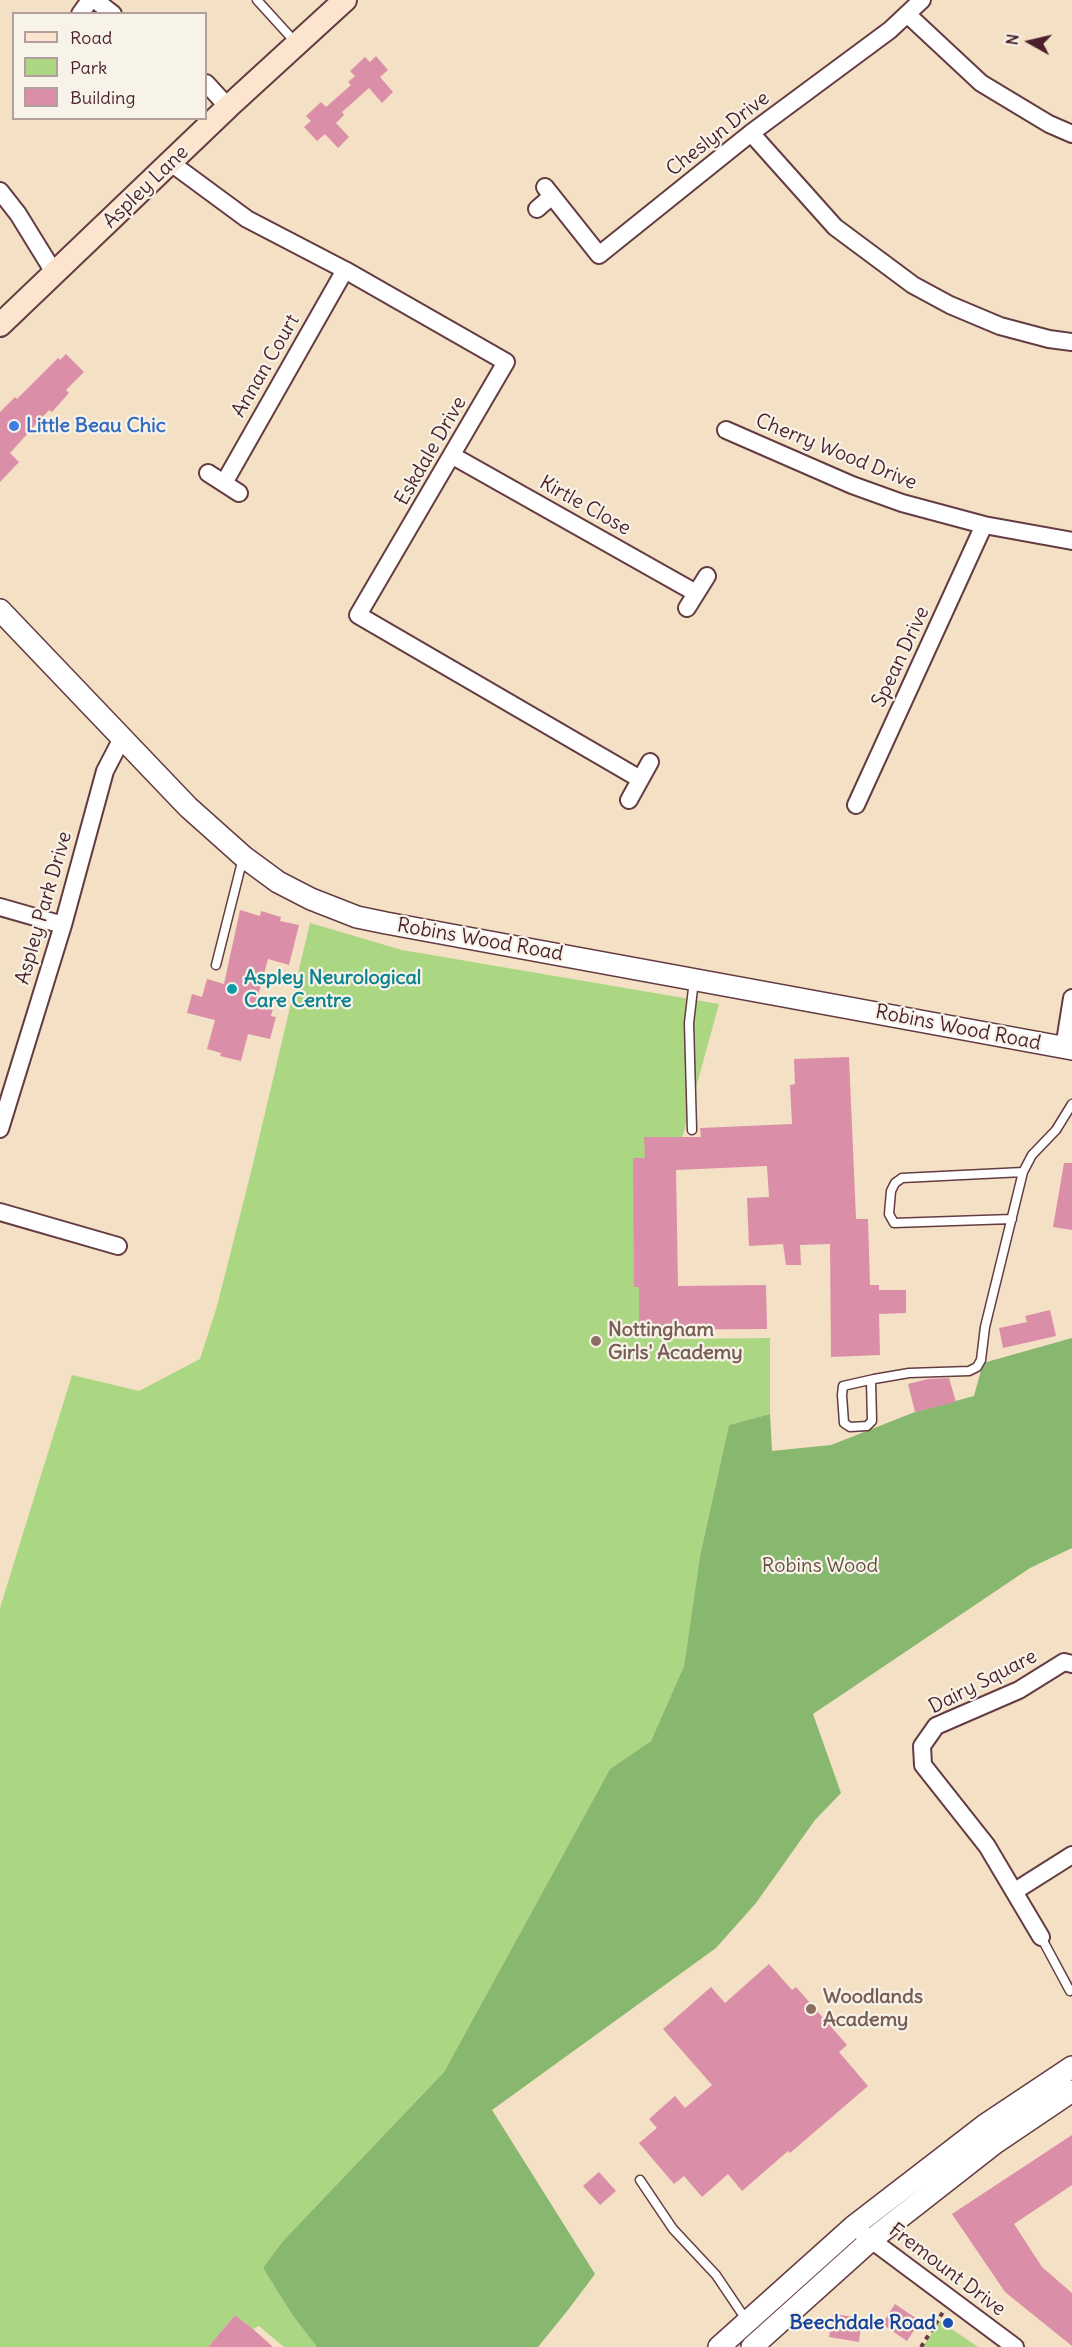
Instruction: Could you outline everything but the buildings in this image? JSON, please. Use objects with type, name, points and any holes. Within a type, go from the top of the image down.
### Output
[{"type":"main road","name":"Aspley Lane","points":[[0,325],[171,164],[228,107],[345,0]]},
{"type":"street","points":[[82,12],[92,0],[110,12]]},
{"type":"street","name":"Cheslyn Drive","points":[[537,208],[549,192],[599,255],[751,133],[890,30],[922,0]]},
{"type":"street","points":[[908,14],[981,83],[1049,124],[1072,134]]},
{"type":"street","points":[[207,84],[228,107]]},
{"type":"street","points":[[751,133],[835,227],[913,285],[950,305],[1000,326],[1049,339],[1072,342]]},
{"type":"street","name":"Eskdale Drive","points":[[171,164],[247,219],[345,270],[506,363],[358,615],[640,779]]},
{"type":"street","points":[[0,191],[18,214],[55,274]]},
{"type":"street","name":"Annan Court","points":[[224,483],[345,270]]},
{"type":"street","name":"Cherry Wood Drive","points":[[726,430],[852,485],[902,503],[984,525],[1072,541]]},
{"type":"street","name":"Kirtle Close","points":[[453,456],[696,593]]},
{"type":"street","points":[[208,473],[239,493]]},
{"type":"street","name":"Spean Drive","points":[[856,805],[984,525]]},
{"type":"street","points":[[687,608],[706,576]]},
{"type":"street","name":"Robins Wood Road","points":[[0,610],[188,807],[244,857],[278,882],[311,899],[357,917],[1068,1048]]},
{"type":"street","name":"Aspley Park Drive","points":[[0,1129],[63,925],[105,771],[118,746],[128,742]]},
{"type":"street","points":[[629,800],[650,762]]},
{"type":"street","points":[[0,907],[63,925]]},
{"type":"street","points":[[1068,1048],[1072,998]]},
{"type":"street","points":[[0,1212],[118,1246]]},
{"type":"street","name":"Dairy Square","points":[[1041,1937],[987,1846],[923,1765],[922,1746],[936,1726],[1019,1690],[1068,1663]]},
{"type":"street","points":[[1015,1891],[1072,1855]]},
{"type":"street","points":[[719,2347],[854,2226],[985,2125],[1072,2067]]},
{"type":"street","points":[[752,2347],[799,2302],[871,2240],[995,2143],[1072,2091]]},
{"type":"street","name":"Fremount Drive","points":[[854,2226],[1015,2347]]},
{"type":"lane","points":[[257,0],[297,44]]},
{"type":"lane","points":[[216,965],[244,857]]},
{"type":"lane","points":[[692,1130],[688,1023],[694,979]]},
{"type":"lane","points":[[871,1380],[872,1421],[867,1426],[850,1427],[844,1423],[843,1386],[871,1380],[909,1373],[969,1371],[977,1367],[981,1360],[985,1327],[1023,1172],[1032,1155],[1056,1130],[1072,1104]]},
{"type":"lane","points":[[1012,1219],[894,1223],[890,1215],[891,1191],[895,1183],[902,1178],[1023,1172]]},
{"type":"lane","points":[[1041,1937],[1070,1991]]},
{"type":"lane","points":[[640,2180],[673,2229],[716,2275],[747,2322]]},
{"type":"path","points":[[921,2347],[952,2299]]},
{"type":"green space","points":[[310,923],[402,950],[719,1004],[676,1160],[673,1182],[677,1339],[770,1338],[770,1414],[729,1425],[700,1556],[684,1666],[651,1741],[610,1769],[444,2072],[283,2241],[263,2268],[293,2316],[317,2347],[284,2347],[259,2326],[253,2329],[235,2315],[208,2347],[0,2347],[0,1608],[72,1375],[139,1391],[200,1359],[217,1306],[251,1172]]},
{"type":"green space","name":"Robins Wood","points":[[1072,1338],[1072,1548],[1030,1568],[813,1714],[841,1793],[815,1820],[756,1903],[716,1948],[492,2110],[595,2274],[538,2347],[317,2347],[293,2316],[263,2268],[283,2241],[444,2072],[610,1769],[651,1741],[684,1666],[700,1556],[729,1425],[770,1414],[772,1451],[831,1445],[915,1412],[974,1396],[983,1363]]},
{"type":"green space","points":[[940,2321],[978,2347],[923,2347]]},
{"type":"place","name":"Little Beau Chic","points":[[14,426]]},
{"type":"place","name":"Aspley Neurological Care Centre","points":[[232,989]]},
{"type":"place","name":"Nottingham Girls' Academy","points":[[596,1341]]},
{"type":"place","name":"Woodlands Academy","points":[[811,2009]]},
{"type":"place","name":"Beechdale Road","points":[[948,2323]]}]
